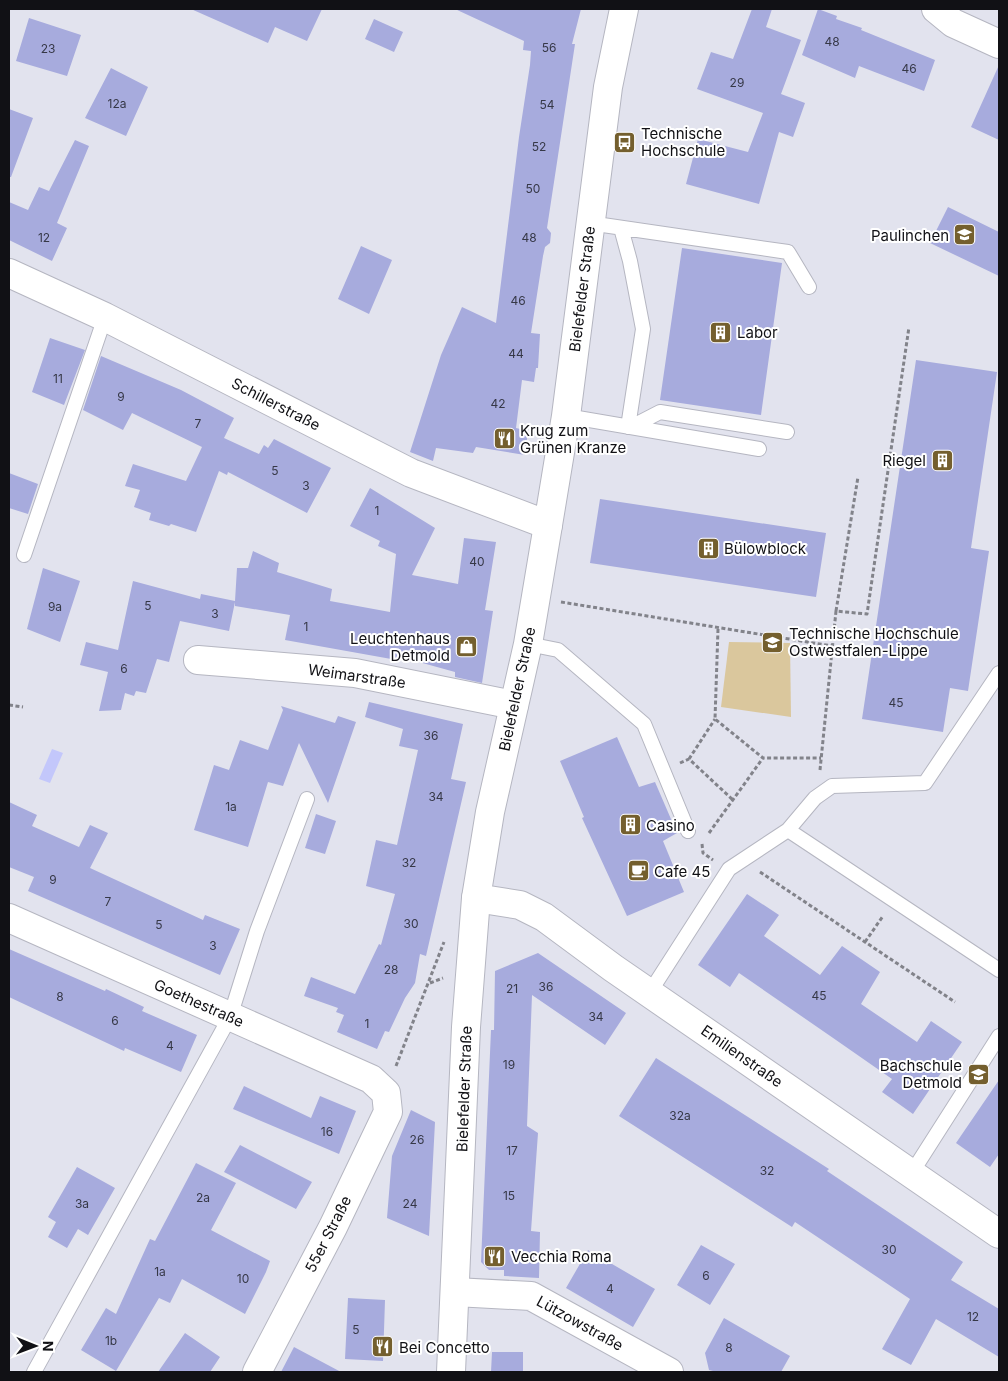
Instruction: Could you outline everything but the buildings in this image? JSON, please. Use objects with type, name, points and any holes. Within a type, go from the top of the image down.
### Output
[{"type":"street","name":"Bielefelder Straße","points":[[451,1372],[467,1017],[476,898],[490,812],[528,644],[548,525],[566,416],[608,87],[624,9]]},
{"type":"street","points":[[936,9],[953,22],[999,44]]},
{"type":"street","name":"Schillerstraße","points":[[9,273],[105,317],[411,473],[548,525]]},
{"type":"street","name":"Weimarstraße","points":[[198,660],[356,673],[514,705]]},
{"type":"street","name":"Emilienstraße","points":[[476,898],[520,905],[544,917],[613,968],[999,1234]]},
{"type":"street","name":"Goethestraße","points":[[9,918],[371,1079],[386,1092]]},
{"type":"street","name":"55er Straße","points":[[257,1372],[333,1228],[388,1112],[386,1092]]},
{"type":"street","name":"Lützowstraße","points":[[455,1292],[531,1296],[669,1372]]},
{"type":"lane","points":[[590,223],[788,252],[808,287]]},
{"type":"lane","points":[[621,228],[630,261],[643,329],[630,427]]},
{"type":"lane","points":[[24,556],[105,317]]},
{"type":"lane","points":[[630,427],[660,412],[787,432]]},
{"type":"lane","points":[[566,416],[759,449]]},
{"type":"lane","points":[[528,644],[558,650],[644,724],[688,831]]},
{"type":"lane","points":[[650,992],[729,869],[788,830],[815,798],[832,786],[925,783],[999,673]]},
{"type":"lane","points":[[34,1372],[230,1017],[257,931],[307,799]]},
{"type":"lane","points":[[788,830],[999,970]]},
{"type":"lane","points":[[911,1174],[999,1036]]},
{"type":"path","points":[[836,611],[867,614],[909,327]]},
{"type":"path","points":[[815,798],[836,611],[858,477]]},
{"type":"path","points":[[576,605],[832,646]]},
{"type":"path","points":[[663,770],[688,759],[715,719],[718,629]]},
{"type":"path","points":[[9,706],[23,707]]},
{"type":"path","points":[[715,719],[762,758],[821,758]]},
{"type":"path","points":[[708,834],[762,758]]},
{"type":"path","points":[[688,759],[733,800]]},
{"type":"path","points":[[702,841],[703,853],[729,869]]},
{"type":"path","points":[[742,860],[955,1002]]},
{"type":"path","points":[[865,942],[893,900]]},
{"type":"path","points":[[386,1092],[402,1047],[430,983]]},
{"type":"shaded area","points":[[729,642],[790,643],[791,717],[721,707]]},
{"type":"water","points":[[52,749],[63,753],[50,783],[39,779]]},
{"type":"place","name":"Technische Hochschule","points":[[625,142]]},
{"type":"place","name":"Paulinchen","points":[[965,235]]},
{"type":"place","name":"Labor","points":[[721,332]]},
{"type":"place","name":"Krug zum Grünen Kranze","points":[[504,439]]},
{"type":"place","name":"Riegel","points":[[942,460]]},
{"type":"place","name":"Bülowblock","points":[[708,548]]},
{"type":"place","name":"Technische Hochschule Ostwestfalen-Lippe","points":[[773,642]]},
{"type":"place","name":"Leuchtenhaus Detmold","points":[[466,647]]},
{"type":"place","name":"Casino","points":[[630,825]]},
{"type":"place","name":"Cafe 45","points":[[638,871]]},
{"type":"place","name":"Bachschule Detmold","points":[[978,1074]]},
{"type":"place","name":"Vecchia Roma","points":[[495,1256]]},
{"type":"place","name":"Bei Concetto","points":[[383,1347]]}]
